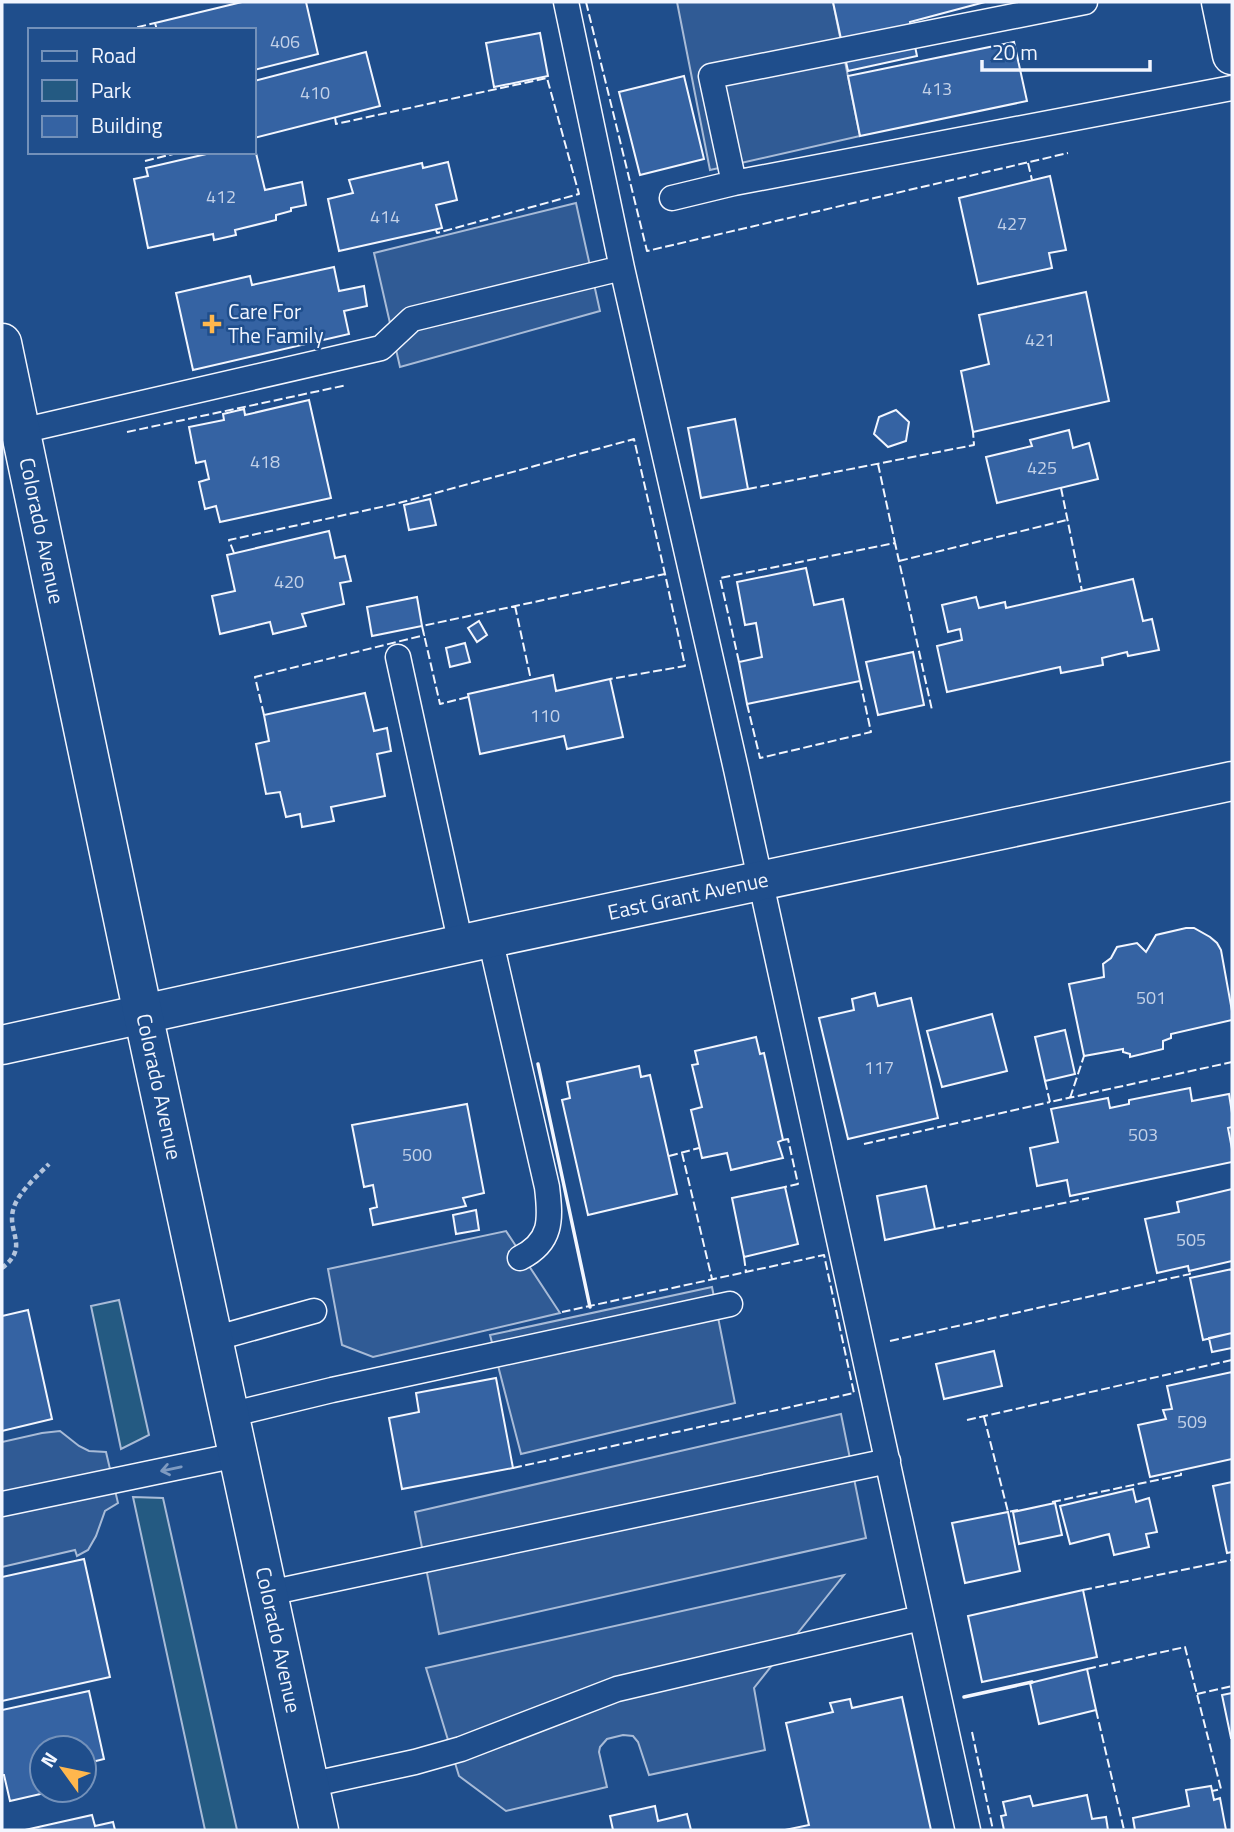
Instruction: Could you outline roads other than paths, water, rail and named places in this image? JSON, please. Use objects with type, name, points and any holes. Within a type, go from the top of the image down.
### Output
[{"type":"street","points":[[1221,2],[1232,55]]},
{"type":"street","name":"Colorado Avenue","points":[[3,354],[142,1014],[319,1830]]},
{"type":"street","name":"East Grant Avenue","points":[[2,1045],[1232,780]]},
{"type":"lane","points":[[566,2],[622,268],[760,880],[968,1830]]},
{"type":"lane","points":[[734,183],[711,76],[1049,5],[1085,2]]},
{"type":"lane","points":[[672,198],[734,183],[1232,88]]},
{"type":"lane","points":[[21,431],[381,348],[412,319],[622,268]]},
{"type":"lane","points":[[398,657],[476,941],[517,1051],[547,1187],[550,1209],[548,1228],[533,1251],[520,1258]]},
{"type":"lane","points":[[229,1415],[332,1390],[730,1304]]},
{"type":"lane","points":[[213,1339],[314,1311]]},
{"type":"lane","points":[[2,1504],[237,1455]]},
{"type":"lane","points":[[269,1593],[888,1461]]},
{"type":"lane","points":[[309,1785],[461,1749],[617,1689],[921,1618]]},
{"type":"place","name":"Care For The Family","points":[[212,324]]}]
